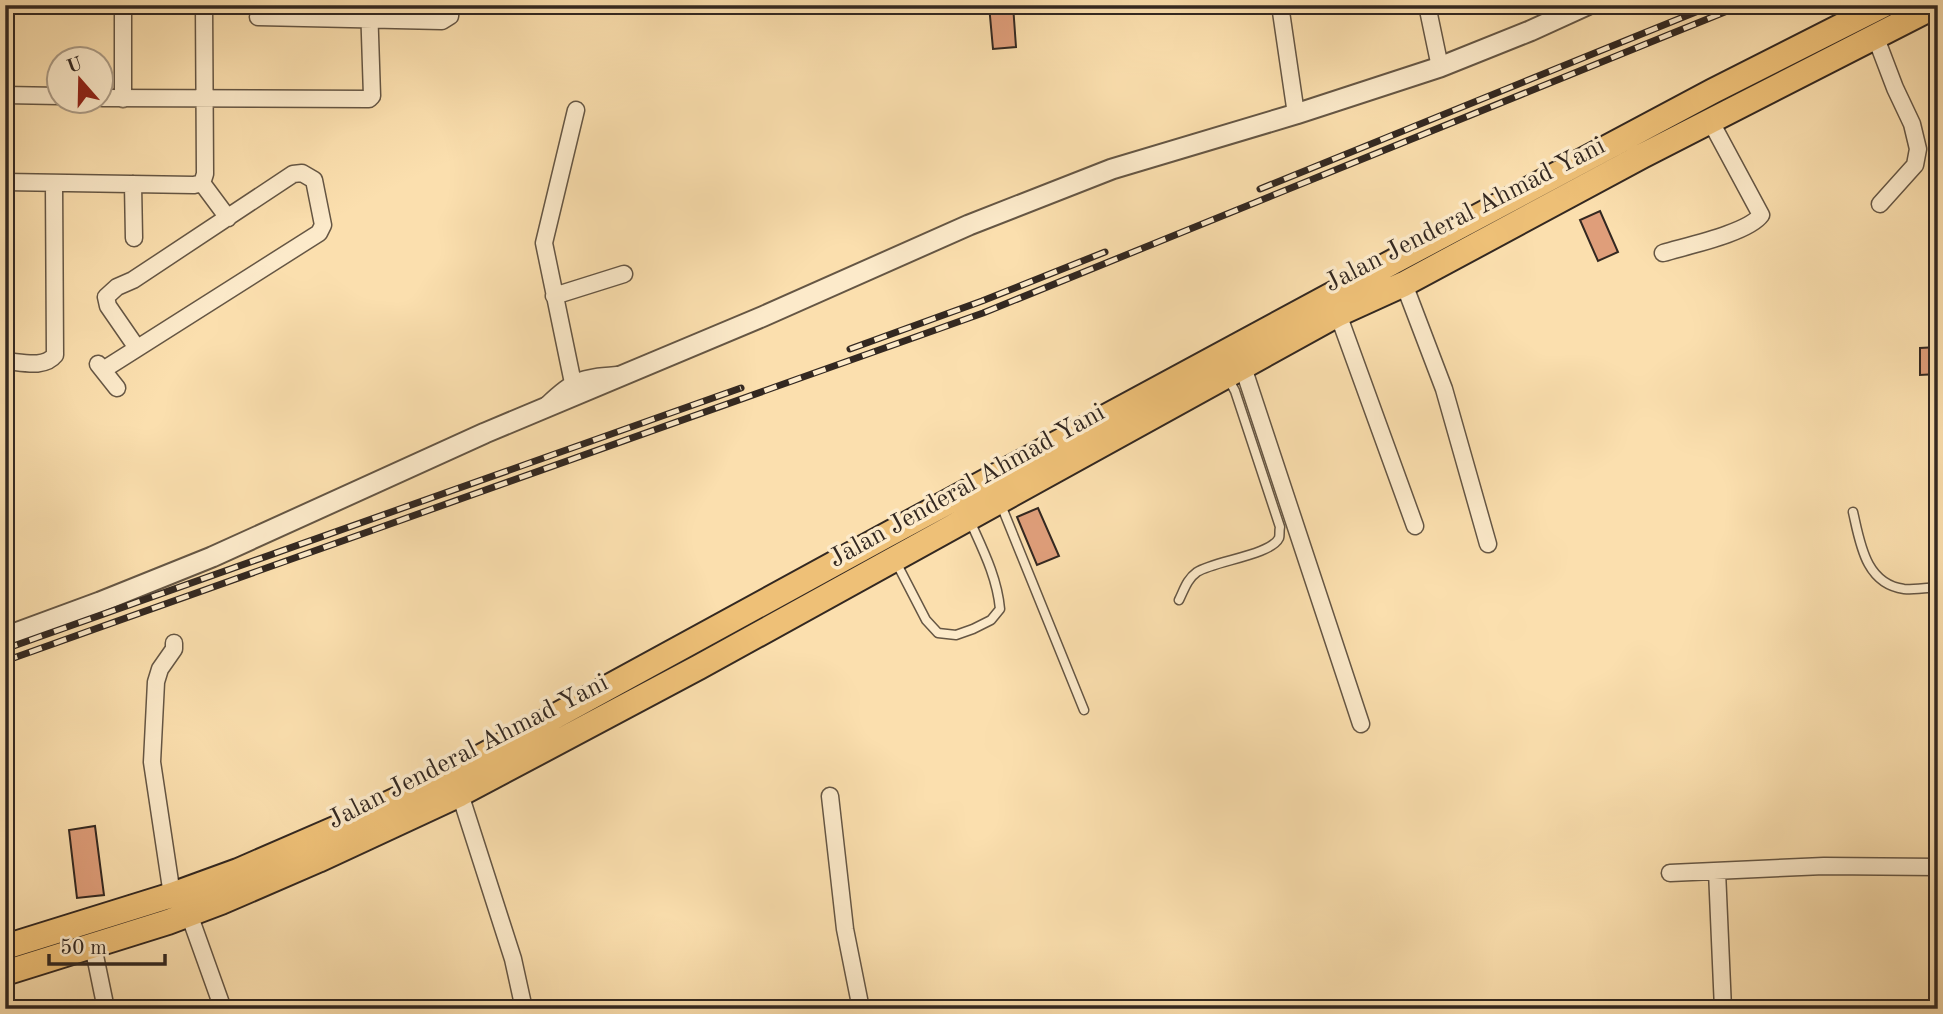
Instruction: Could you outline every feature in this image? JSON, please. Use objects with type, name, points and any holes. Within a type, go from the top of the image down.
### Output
[{"type":"highway","points":[[5,947],[172,895],[344,825],[444,777],[958,496],[1701,97],[1883,5]]},
{"type":"highway","name":"Jalan Jenderal Ahmad Yani","points":[[5,973],[189,914],[264,884],[460,794],[895,560],[1338,314],[1404,284],[1642,156],[1936,8]]},
{"type":"street","points":[[123,5],[123,99]]},
{"type":"street","points":[[202,183],[205,174],[204,5]]},
{"type":"street","points":[[258,17],[294,11],[369,12],[442,21],[450,16],[451,5]]},
{"type":"street","points":[[1280,5],[1296,114]]},
{"type":"street","points":[[1427,5],[1440,67]]},
{"type":"street","points":[[5,637],[212,557],[542,409],[995,215],[1112,169],[1296,114],[1440,67],[1587,5]]},
{"type":"street","points":[[116,99],[369,99],[372,96],[369,12]]},
{"type":"street","points":[[1876,38],[1912,124],[1918,149],[1915,165],[1880,204]]},
{"type":"street","points":[[5,95],[46,96]]},
{"type":"street","points":[[573,383],[547,262],[545,237],[576,110]]},
{"type":"street","points":[[1663,253],[1721,236],[1756,222],[1761,215],[1711,122]]},
{"type":"street","points":[[117,388],[100,366],[137,348],[319,233],[323,225],[314,180],[302,173],[293,174],[133,280],[117,287],[106,297],[113,315],[137,348]]},
{"type":"street","points":[[5,182],[202,183]]},
{"type":"street","points":[[5,361],[41,363],[55,355],[54,183]]},
{"type":"street","points":[[202,183],[228,218]]},
{"type":"street","points":[[133,184],[134,238]]},
{"type":"street","points":[[554,296],[624,274]]},
{"type":"street","points":[[1404,284],[1444,389],[1488,544]]},
{"type":"street","points":[[1338,314],[1415,526]]},
{"type":"street","points":[[1235,372],[1362,724]]},
{"type":"street","points":[[542,409],[573,383],[595,376],[626,374]]},
{"type":"street","points":[[172,895],[152,762],[156,682],[160,669],[174,649],[174,643]]},
{"type":"street","points":[[460,794],[513,959],[524,1009]]},
{"type":"street","points":[[830,796],[844,916],[861,1009]]},
{"type":"street","points":[[1670,873],[1824,866],[1938,867]]},
{"type":"street","points":[[1717,871],[1723,1009]]},
{"type":"street","points":[[189,914],[222,1009]]},
{"type":"street","points":[[93,946],[106,1009]]},
{"type":"lane","points":[[1179,600],[1187,581],[1196,573],[1272,546],[1279,538],[1280,527],[1235,391],[1235,372]]},
{"type":"lane","points":[[885,536],[926,620],[938,633],[956,635],[991,620],[1000,609],[998,592],[988,562],[958,496]]},
{"type":"lane","points":[[1000,502],[1084,710]]},
{"type":"lane","points":[[1853,512],[1863,556],[1876,576],[1903,589],[1938,587]]},
{"type":"building","points":[[989,5],[1013,5],[1016,47],[993,49]]},
{"type":"building","points":[[1600,211],[1618,252],[1598,261],[1580,220]]},
{"type":"building","points":[[1938,347],[1938,374],[1920,375],[1920,348]]},
{"type":"building","points":[[1038,508],[1059,556],[1037,565],[1017,517]]},
{"type":"building","points":[[95,826],[104,895],[77,898],[69,830]]},
{"type":"railway","points":[[1260,189],[1713,5]]},
{"type":"railway","points":[[5,661],[983,313],[1742,5]]},
{"type":"railway","points":[[850,349],[1105,252]]},
{"type":"railway","points":[[5,649],[741,388]]}]
